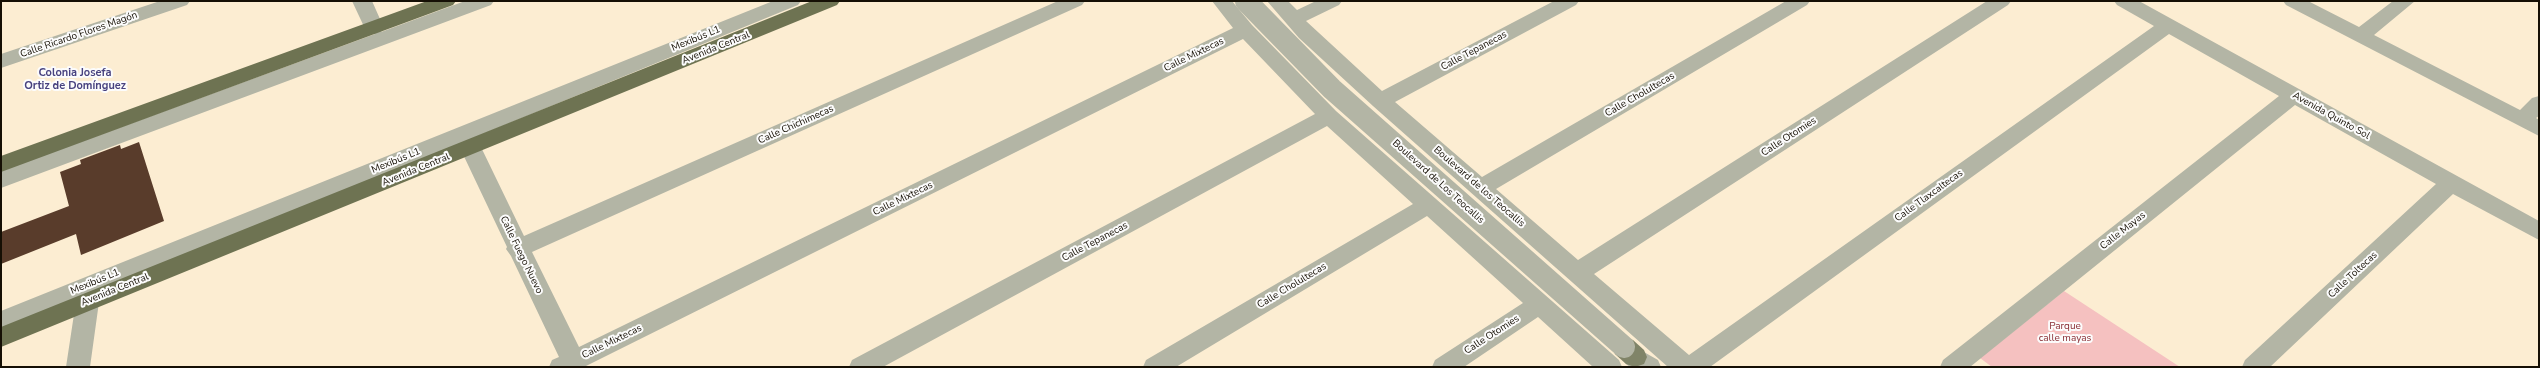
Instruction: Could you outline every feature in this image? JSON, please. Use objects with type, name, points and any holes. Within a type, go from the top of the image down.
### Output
[{"type":"highway","points":[[1,164],[446,1]]},
{"type":"highway","name":"Avenida Central","points":[[1,337],[830,1]]},
{"type":"street","name":"Calle Ricardo Flores Magón","points":[[1,61],[180,1]]},
{"type":"street","points":[[362,1],[374,28]]},
{"type":"street","points":[[1,180],[484,1]]},
{"type":"street","name":"Mexibús L1","points":[[1,321],[791,1]]},
{"type":"street","name":"Calle Chichimecas","points":[[517,248],[1075,1]]},
{"type":"street","points":[[1222,1],[1245,30],[1330,116],[1430,204],[1610,367]]},
{"type":"street","name":"Boulevard de Los Teocallis","points":[[1246,1],[1332,89],[1638,360]]},
{"type":"street","name":"Boulevard de los Teocallis","points":[[1277,1],[1293,20],[1380,101],[1686,367]]},
{"type":"street","points":[[1293,20],[1332,1]]},
{"type":"street","name":"Calle Tepanecas","points":[[1380,101],[1569,1]]},
{"type":"street","name":"Calle Cholultecas","points":[[1481,188],[1800,1]]},
{"type":"street","name":"Calle Otomies","points":[[1577,273],[2002,1]]},
{"type":"street","name":"Avenida Quinto Sol","points":[[2124,1],[2539,231]]},
{"type":"street","points":[[2293,1],[2530,124],[2539,103]]},
{"type":"street","points":[[2360,36],[2405,1]]},
{"type":"street","name":"Calle Tlaxcaltecas","points":[[1690,367],[2168,25]]},
{"type":"street","name":"Calle Mixtecas","points":[[567,364],[1245,30]]},
{"type":"street","name":"Calle Mayas","points":[[1952,367],[2294,95]]},
{"type":"street","name":"Calle Tepanecas","points":[[861,367],[1330,116]]},
{"type":"street","name":"Calle Fuego Nuevo","points":[[470,148],[517,248],[567,364]]},
{"type":"street","name":"Calle Toltecas","points":[[2254,367],[2452,182]]},
{"type":"street","name":"Calle Cholultecas","points":[[1155,367],[1430,204]]},
{"type":"street","points":[[78,367],[86,302]]},
{"type":"street","name":"Calle Otomies","points":[[1444,367],[1540,304]]},
{"type":"green space","name":"Parque calle mayas","points":[[2064,291],[2180,367],[1992,367],[1980,358]]},
{"type":"building","points":[[139,142],[164,221],[81,255],[76,234],[1,264],[1,232],[69,206],[60,172],[81,164],[80,160],[120,145],[121,149]]},
{"type":"district","name":"Colonia Josefa Ortiz de Domínguez","points":[[75,79]]}]
